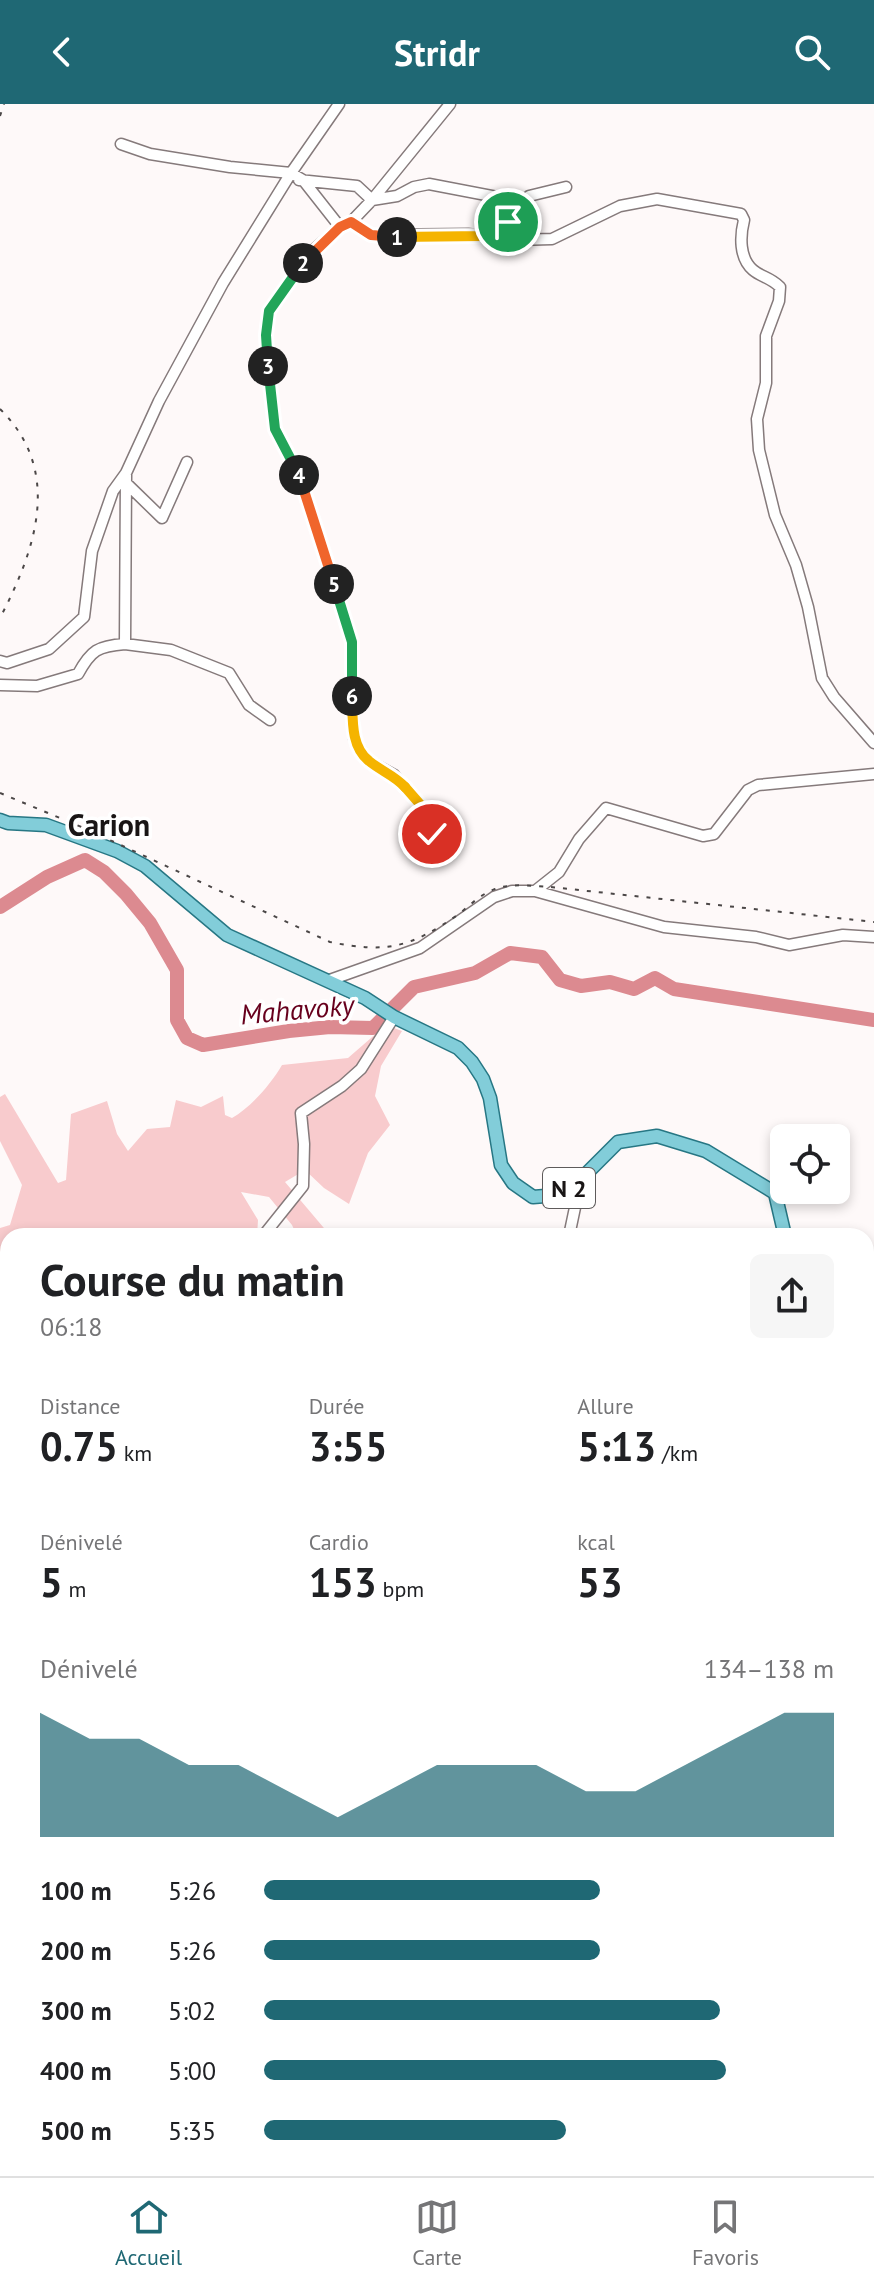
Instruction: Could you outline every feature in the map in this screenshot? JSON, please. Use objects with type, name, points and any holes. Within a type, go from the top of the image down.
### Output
[{"type":"main road","name":"N 2","points":[[0,820],[46,825],[117,851],[145,866],[227,935],[365,998],[394,1017],[458,1048],[483,1079],[490,1098],[501,1165],[513,1183],[533,1197],[558,1195],[581,1179],[618,1142],[657,1136],[706,1151],[775,1193],[783,1228]]},
{"type":"street","points":[[0,661],[7,663],[49,649],[84,617],[92,551],[113,491],[126,478],[159,401],[223,283],[288,177],[339,104]]},
{"type":"street","points":[[432,834],[426,811],[394,775],[367,760],[354,738],[352,642],[300,478],[275,429],[266,335],[269,311],[308,255],[340,227],[351,222],[372,200],[450,104]]},
{"type":"street","points":[[121,144],[150,154],[357,186],[372,200]]},
{"type":"street","points":[[303,180],[340,227]]},
{"type":"street","points":[[372,200],[397,196],[414,187],[429,184],[502,198]]},
{"type":"street","points":[[483,236],[508,222],[529,196],[566,187]]},
{"type":"street","points":[[351,222],[371,235],[483,236],[515,240],[552,239],[620,206],[657,199],[741,214],[744,220],[741,233],[743,253],[753,270],[770,277],[780,287],[779,301],[766,336],[766,383],[757,419],[759,450],[775,515],[796,565],[822,678],[834,697],[874,743]]},
{"type":"street","points":[[126,478],[162,518],[187,462]]},
{"type":"street","points":[[125,644],[126,478]]},
{"type":"street","points":[[0,685],[37,686],[78,674],[86,659],[102,645],[125,644],[171,650],[229,673],[249,705],[270,720]]},
{"type":"street","points":[[535,891],[559,872],[579,839],[606,808],[703,836],[714,834],[748,790],[758,785],[874,774]]},
{"type":"street","points":[[327,981],[420,948],[494,897],[512,891],[535,891],[664,927],[756,937],[789,945],[843,935],[874,937]]},
{"type":"street","points":[[269,1228],[303,1186],[301,1113],[342,1086],[361,1069],[394,1017]]},
{"type":"street","points":[[571,1228],[581,1179]]},
{"type":"shaded area","points":[[386,1025],[402,1031],[381,1066],[375,1096],[390,1125],[368,1153],[349,1204],[324,1188],[305,1170],[285,1182],[324,1228],[293,1228],[269,1197],[241,1192],[258,1220],[258,1228],[0,1228],[10,1225],[22,1185],[0,1141],[0,1097],[5,1094],[58,1183],[66,1180],[71,1114],[107,1101],[117,1134],[128,1151],[147,1129],[170,1127],[176,1100],[201,1107],[223,1096],[225,1115],[232,1118],[260,1094],[282,1065],[348,1058]]},
{"type":"waterway","name":"Mahavoky","points":[[0,907],[47,877],[85,860],[104,872],[150,923],[177,970],[177,1020],[187,1038],[203,1045],[289,1031],[330,1027],[373,1028],[414,987],[475,973],[510,953],[542,957],[560,980],[581,986],[610,982],[634,989],[655,978],[674,989],[874,1020]]},
{"type":"railway","points":[[0,116],[4,104]]},
{"type":"railway","points":[[0,409],[20,433],[32,458],[37,484],[37,511],[32,538],[24,565],[0,618]]},
{"type":"railway","points":[[0,793],[84,828],[330,942],[350,946],[384,947],[412,941],[442,925],[490,891],[515,885],[874,922]]},
{"type":"district","name":"Carion","points":[[109,824]]},
{"type":"route","points":[[432,834],[426,811],[394,775],[367,760],[354,738],[352,642],[300,478],[275,429],[266,335],[269,311],[308,255],[340,227],[351,222],[371,235],[400,237],[483,236],[508,222]]}]
